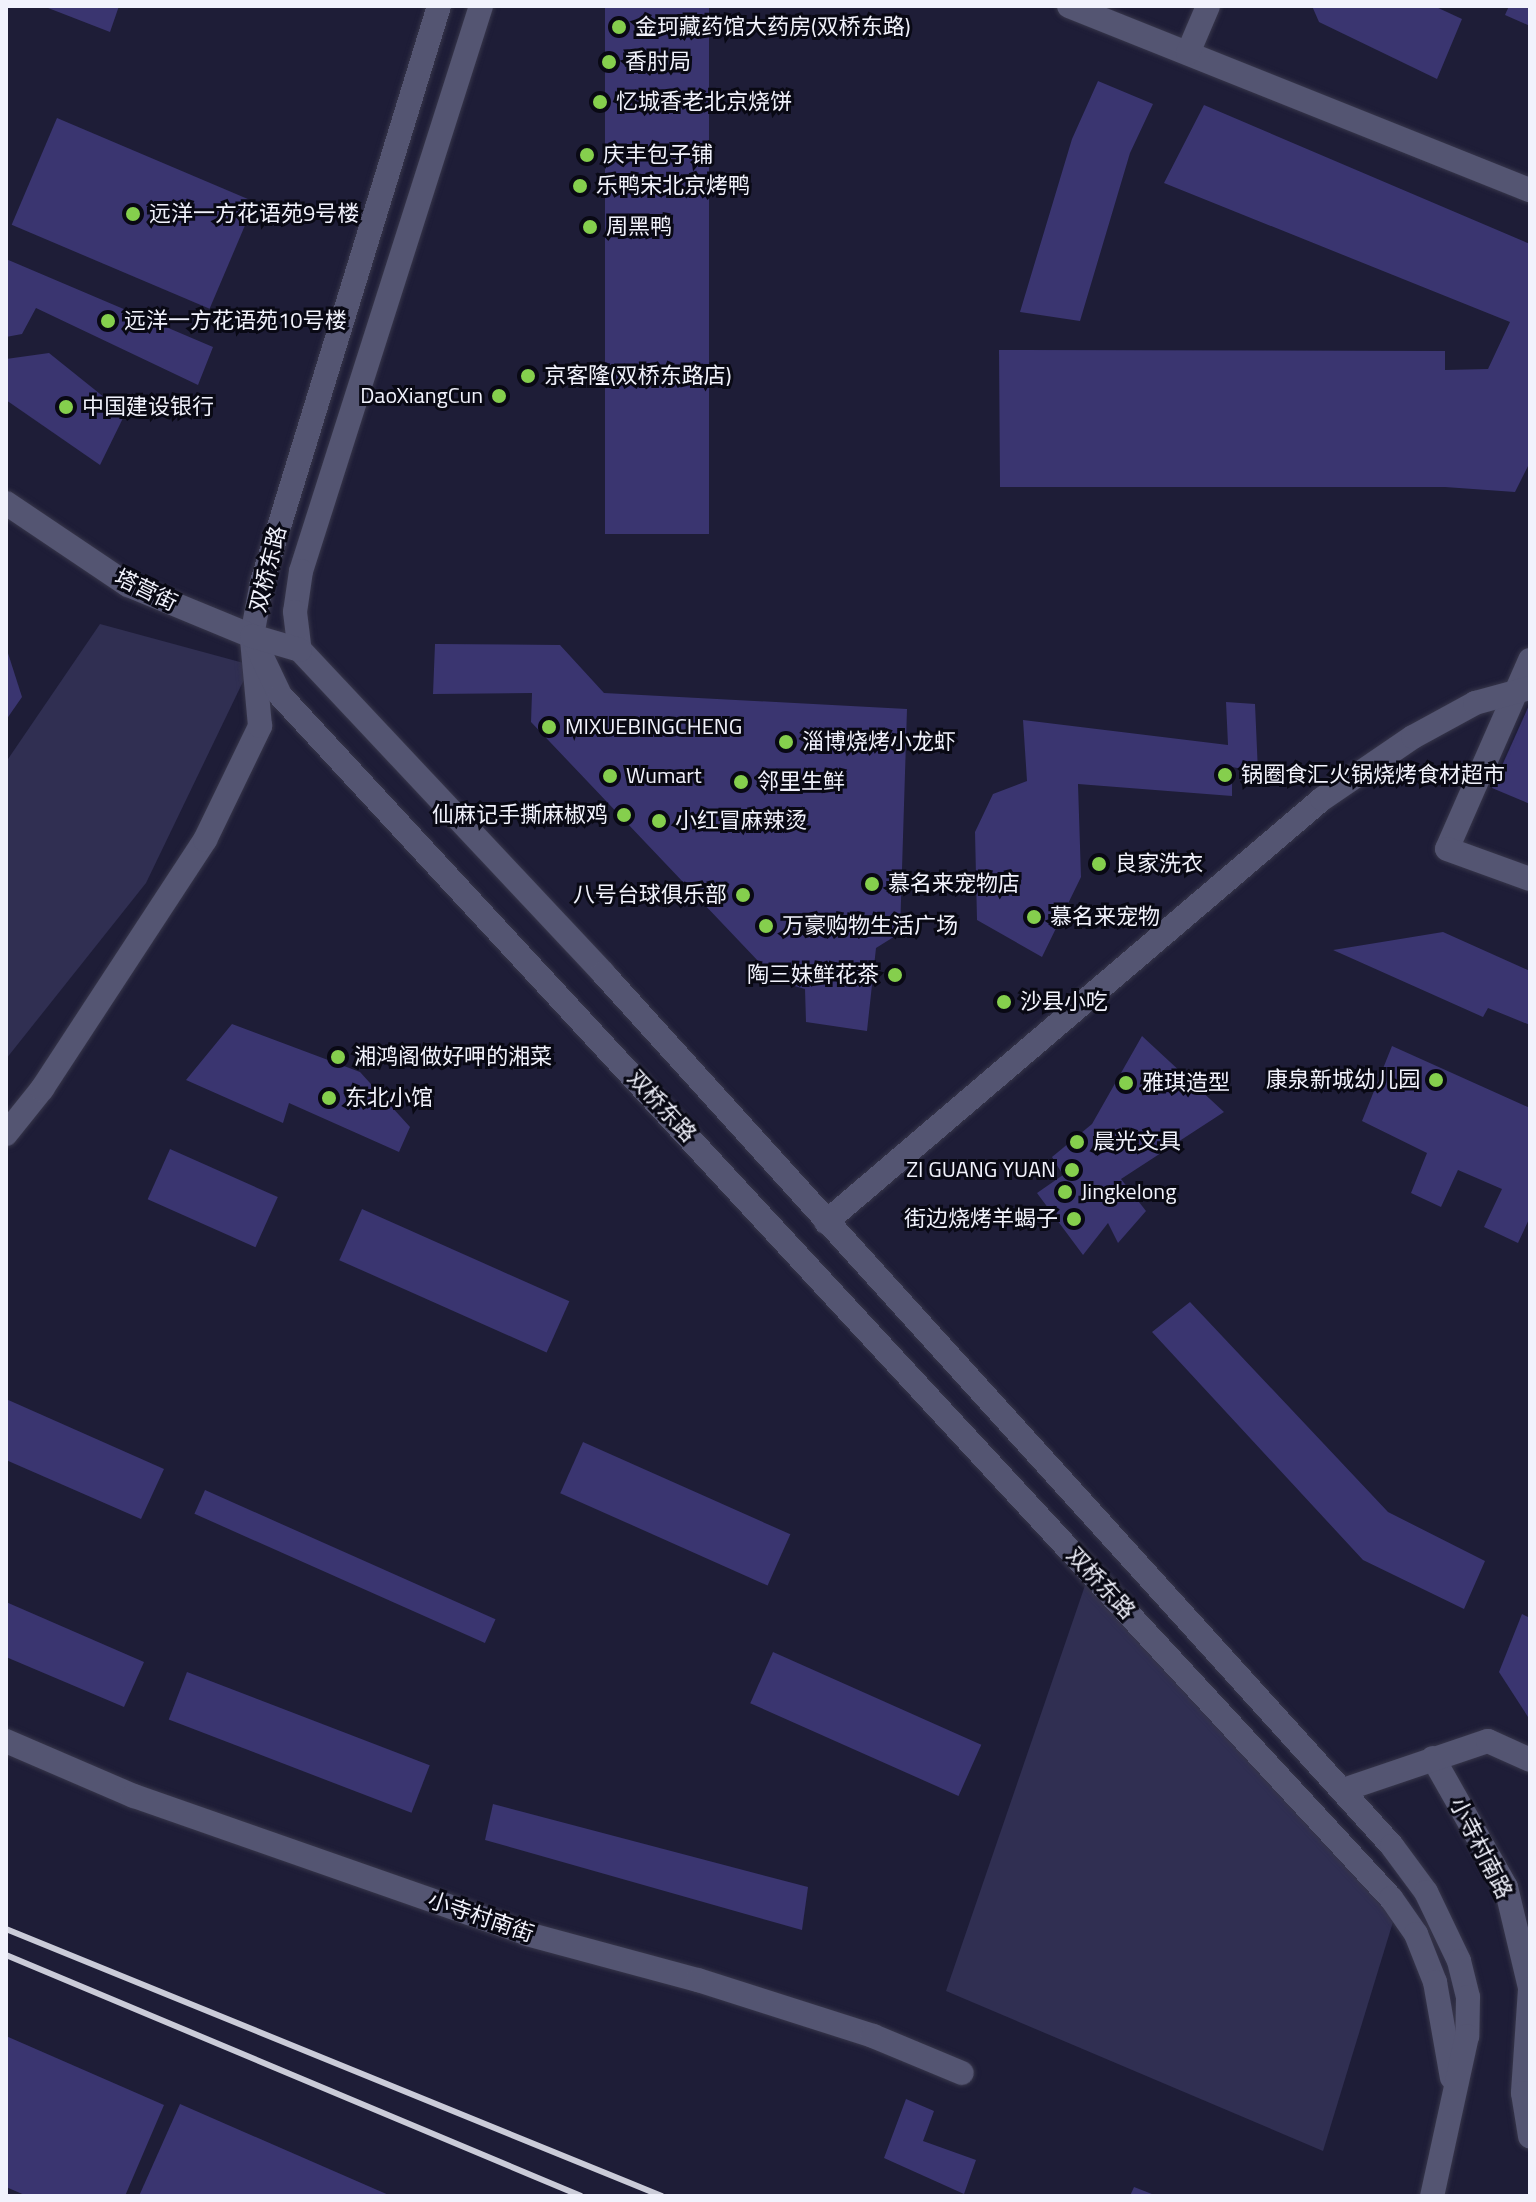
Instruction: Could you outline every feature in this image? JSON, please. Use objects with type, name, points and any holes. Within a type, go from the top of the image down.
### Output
[{"type":"street","name":"双桥东路","points":[[439,6],[294,469],[262,582],[252,636],[280,695],[1391,1898],[1416,1934],[1435,1982],[1455,2093]]},
{"type":"street","name":"双桥东路","points":[[481,6],[301,571],[295,612],[300,650],[603,973],[1343,1790],[1392,1846],[1426,1892],[1459,1961],[1468,1997],[1467,2023],[1455,2093],[1432,2196]]},
{"type":"street","points":[[1069,6],[1530,190]]},
{"type":"street","points":[[1188,53],[1208,6]]},
{"type":"street","name":"塔营街","points":[[6,503],[128,585],[252,636],[300,650]]},
{"type":"street","points":[[6,1134],[42,1089],[205,840],[260,726],[252,636]]},
{"type":"street","points":[[1530,660],[1522,690],[1447,849],[1530,879]]},
{"type":"street","points":[[826,1222],[1322,799],[1413,737],[1475,703],[1522,690]]},
{"type":"street","name":"小寺村南街","points":[[6,1741],[134,1796],[527,1934],[756,1999],[873,2036],[962,2073]]},
{"type":"street","points":[[1343,1790],[1488,1741],[1530,1760]]},
{"type":"street","name":"小寺村南路","points":[[1433,1758],[1506,1887],[1530,1988],[1523,2093],[1530,2136]]},
{"type":"shaded area","points":[[100,624],[251,665],[146,883],[6,1059],[6,762]]},
{"type":"shaded area","points":[[1091,1568],[1396,1912],[1323,2151],[946,1991]]},
{"type":"building","points":[[43,6],[119,6],[110,32]]},
{"type":"building","points":[[605,6],[709,6],[709,534],[605,534]]},
{"type":"building","points":[[1312,6],[1434,6],[1462,19],[1437,79],[1319,22]]},
{"type":"building","points":[[1509,6],[1530,6],[1530,26],[1505,15]]},
{"type":"building","points":[[1098,81],[1153,104],[1130,153],[1080,321],[1020,312],[1072,139]]},
{"type":"building","points":[[1204,105],[1530,244],[1530,462],[1515,492],[1445,487],[1000,487],[999,350],[1445,351],[1445,370],[1488,369],[1510,322],[1164,183]]},
{"type":"building","name":"远洋一方花语苑9号楼","points":[[57,118],[255,202],[210,309],[12,225]]},
{"type":"building","name":"远洋一方花语苑10号楼","points":[[6,259],[213,347],[198,385],[36,308],[22,334],[6,337]]},
{"type":"building","name":"中国建设银行","points":[[49,353],[125,414],[100,465],[6,400],[6,359]]},
{"type":"building","points":[[435,644],[560,645],[604,693],[907,709],[900,933],[876,948],[867,1031],[806,1022],[805,989],[777,981],[531,722],[532,693],[433,694]]},
{"type":"building","points":[[6,647],[22,697],[6,720]]},
{"type":"building","points":[[1226,702],[1255,704],[1258,772],[1232,767],[1232,796],[1078,784],[1081,877],[1042,957],[977,920],[975,832],[993,794],[1027,781],[1023,720],[1228,745]]},
{"type":"building","points":[[1530,703],[1530,804],[1492,788]]},
{"type":"building","points":[[1443,932],[1530,971],[1530,1025],[1488,1008],[1483,1017],[1333,950]]},
{"type":"building","points":[[232,1024],[360,1072],[410,1127],[399,1152],[289,1103],[283,1123],[186,1080]]},
{"type":"building","points":[[1142,1036],[1224,1112],[1121,1179],[1146,1211],[1118,1243],[1108,1223],[1083,1255],[1037,1193],[1063,1175],[1052,1157],[1092,1124]]},
{"type":"building","points":[[1392,1046],[1530,1108],[1530,1217],[1518,1243],[1484,1227],[1502,1189],[1458,1170],[1441,1207],[1411,1193],[1427,1153],[1362,1121]]},
{"type":"building","points":[[170,1149],[278,1197],[255,1247],[148,1199]]},
{"type":"building","points":[[362,1209],[569,1301],[547,1352],[339,1260]]},
{"type":"building","points":[[1190,1302],[1388,1512],[1485,1561],[1464,1609],[1363,1560],[1152,1332]]},
{"type":"building","points":[[6,1399],[164,1469],[141,1519],[6,1460]]},
{"type":"building","points":[[583,1442],[790,1534],[768,1585],[560,1493]]},
{"type":"building","points":[[205,1490],[496,1619],[485,1643],[194,1514]]},
{"type":"building","points":[[6,1602],[144,1662],[124,1707],[6,1657]]},
{"type":"building","points":[[1522,1614],[1530,1618],[1530,1720],[1499,1672]]},
{"type":"building","points":[[773,1652],[981,1745],[959,1796],[750,1703]]},
{"type":"building","points":[[187,1672],[430,1765],[411,1813],[169,1720]]},
{"type":"building","points":[[493,1804],[808,1887],[802,1930],[485,1840]]},
{"type":"building","points":[[6,2036],[164,2105],[125,2196],[27,2196],[6,2187]]},
{"type":"building","points":[[906,2099],[934,2111],[923,2141],[976,2160],[964,2194],[884,2158]]},
{"type":"building","points":[[180,2104],[391,2196],[139,2196]]},
{"type":"building","points":[[1134,2187],[1157,2196],[1130,2196]]},
{"type":"railway","points":[[6,1929],[662,2196]]},
{"type":"railway","points":[[6,1955],[581,2196]]},
{"type":"place","name":"金珂藏药馆大药房(双桥东路)","points":[[619,27]]},
{"type":"place","name":"香肘局","points":[[609,62]]},
{"type":"place","name":"忆城香老北京烧饼","points":[[600,102]]},
{"type":"place","name":"庆丰包子铺","points":[[587,155]]},
{"type":"place","name":"乐鸭宋北京烤鸭","points":[[580,186]]},
{"type":"place","name":"远洋一方花语苑9号楼","points":[[133,214]]},
{"type":"place","name":"周黑鸭","points":[[590,227]]},
{"type":"place","name":"远洋一方花语苑10号楼","points":[[108,321]]},
{"type":"place","name":"京客隆(双桥东路店)","points":[[528,376]]},
{"type":"place","name":"DaoXiangCun","points":[[499,396]]},
{"type":"place","name":"中国建设银行","points":[[66,407]]},
{"type":"place","name":"MIXUEBINGCHENG","points":[[549,727]]},
{"type":"place","name":"淄博烧烤小龙虾","points":[[786,742]]},
{"type":"place","name":"锅圈食汇火锅烧烤食材超市","points":[[1225,775]]},
{"type":"place","name":"Wumart","points":[[610,776]]},
{"type":"place","name":"邻里生鲜","points":[[741,782]]},
{"type":"place","name":"仙麻记手撕麻椒鸡","points":[[624,815]]},
{"type":"place","name":"小红冒麻辣烫","points":[[659,821]]},
{"type":"place","name":"良家洗衣","points":[[1099,864]]},
{"type":"place","name":"慕名来宠物店","points":[[872,884]]},
{"type":"place","name":"八号台球俱乐部","points":[[743,895]]},
{"type":"place","name":"慕名来宠物","points":[[1034,917]]},
{"type":"place","name":"万豪购物生活广场","points":[[766,926]]},
{"type":"place","name":"陶三妹鲜花茶","points":[[895,975]]},
{"type":"place","name":"沙县小吃","points":[[1004,1002]]},
{"type":"place","name":"湘鸿阁做好呷的湘菜","points":[[338,1057]]},
{"type":"place","name":"康泉新城幼儿园","points":[[1436,1080]]},
{"type":"place","name":"雅琪造型","points":[[1126,1083]]},
{"type":"place","name":"东北小馆","points":[[329,1098]]},
{"type":"place","name":"晨光文具","points":[[1077,1142]]},
{"type":"place","name":"ZI GUANG YUAN","points":[[1072,1170]]},
{"type":"place","name":"Jingkelong","points":[[1065,1192]]},
{"type":"place","name":"街边烧烤羊蝎子","points":[[1074,1219]]}]
